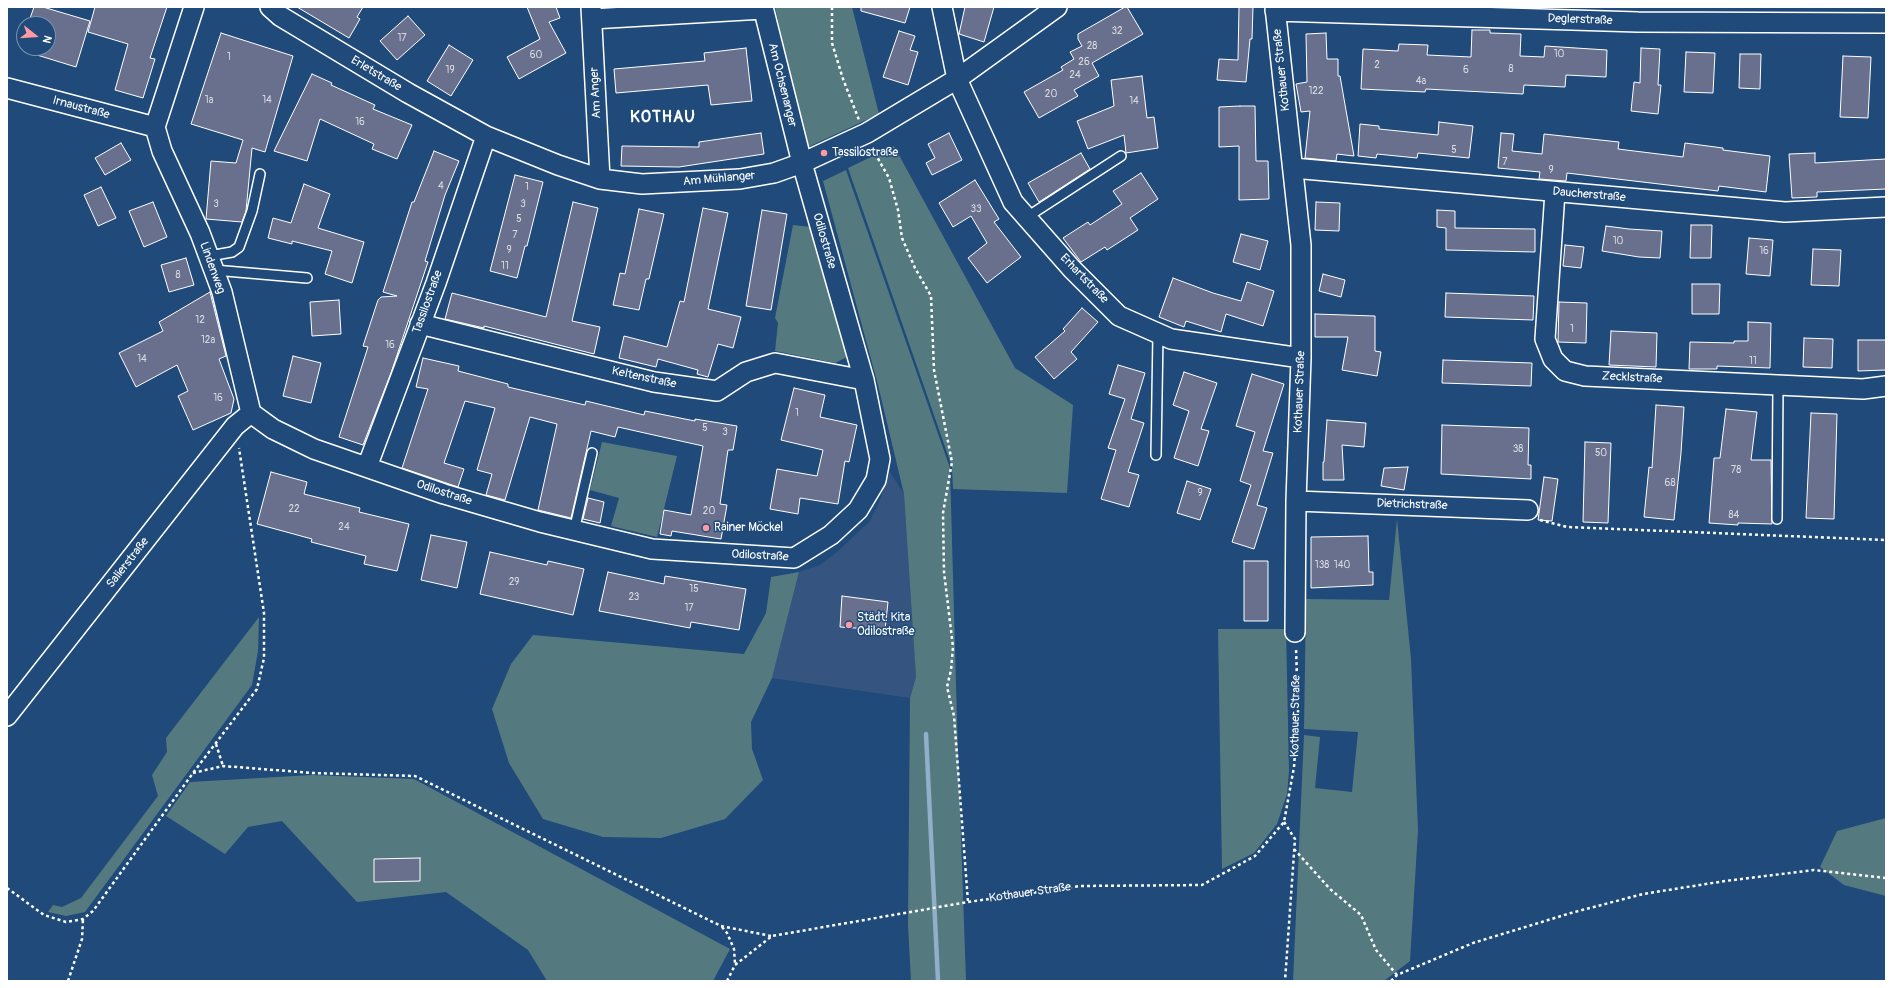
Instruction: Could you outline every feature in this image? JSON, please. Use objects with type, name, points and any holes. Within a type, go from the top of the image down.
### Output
[{"type":"street","points":[[155,127],[194,7]]},
{"type":"street","name":"Erletstraße","points":[[270,7],[280,16],[408,93],[486,136]]},
{"type":"street","name":"Erhartstraße","points":[[942,7],[957,79],[1013,202],[1072,269],[1119,316],[1171,339],[1301,358]]},
{"type":"street","name":"Am Mühlanger","points":[[486,136],[558,165],[600,179],[642,184],[740,179],[774,173],[802,163],[867,133],[957,79],[1057,7]]},
{"type":"street","points":[[591,13],[763,8]]},
{"type":"street","name":"Am Ochsenanger","points":[[763,8],[802,163]]},
{"type":"street","name":"Deglerstraße","points":[[1275,9],[1638,22],[1886,23]]},
{"type":"street","name":"Kothauer Straße","points":[[1275,9],[1301,246],[1301,358],[1296,501],[1295,632]]},
{"type":"street","name":"Am Anger","points":[[591,13],[600,179]]},
{"type":"street","name":"Irnaustraße","points":[[7,88],[155,127]]},
{"type":"street","name":"Lindenweg","points":[[155,127],[162,151],[211,263],[222,292],[251,413]]},
{"type":"street","name":"Tassilostraße","points":[[367,467],[420,324],[486,136]]},
{"type":"street","name":"Odilostraße","points":[[367,467],[444,494],[574,531],[652,549],[794,558],[831,535],[858,510],[876,480],[880,459],[864,380],[802,163]]},
{"type":"street","name":"Daucherstraße","points":[[1293,168],[1785,212],[1886,207]]},
{"type":"street","name":"Zecklstraße","points":[[1555,192],[1546,339],[1553,358],[1565,371],[1585,376],[1863,389],[1886,386]]},
{"type":"street","name":"Keltenstraße","points":[[420,324],[654,382],[718,391],[746,372],[776,363],[864,380]]},
{"type":"street","points":[[251,413],[273,429],[314,449],[367,467]]},
{"type":"street","name":"Salierstraße","points":[[7,716],[235,426],[251,413]]},
{"type":"street","name":"Dietrichstraße","points":[[1296,501],[1528,510]]},
{"type":"lane","points":[[1027,217],[1121,156]]},
{"type":"lane","points":[[211,263],[239,247],[252,210],[260,174]]},
{"type":"lane","points":[[211,263],[307,278]]},
{"type":"lane","points":[[1156,455],[1158,334]]},
{"type":"lane","points":[[1777,519],[1778,385]]},
{"type":"lane","points":[[574,531],[592,453]]},
{"type":"path","points":[[832,7],[832,43],[843,79],[867,133],[871,146],[889,178],[898,210],[902,238],[915,268],[931,296],[934,370],[952,462],[943,513],[944,572],[953,647],[951,670],[947,687],[954,716],[968,902]]},
{"type":"path","points":[[7,888],[44,916],[66,922],[83,919],[92,911],[193,773],[258,689],[264,658],[264,613],[235,426]]},
{"type":"path","points":[[1528,510],[1538,520],[1567,527],[1886,540]]},
{"type":"path","name":"Kothauer Straße","points":[[727,981],[735,965],[772,936],[968,902],[1080,886],[1202,885],[1255,856],[1284,822],[1294,767],[1298,718],[1295,632]]},
{"type":"path","points":[[216,744],[223,766]]},
{"type":"path","points":[[193,773],[223,766],[313,773],[415,776],[721,926],[772,936]]},
{"type":"path","points":[[1284,822],[1295,839],[1285,981]]},
{"type":"path","points":[[1294,849],[1330,889],[1361,915],[1376,950],[1397,975]]},
{"type":"path","points":[[1391,981],[1397,975],[1473,943],[1571,913],[1644,894],[1724,881],[1814,870],[1886,878]]},
{"type":"path","points":[[68,981],[82,939],[83,919]]},
{"type":"path","points":[[721,926],[727,933],[734,949],[735,965]]},
{"type":"shaded area","name":"Städt. Kita Odilostraße","points":[[890,472],[904,494],[916,677],[910,698],[772,678],[799,572],[820,565],[837,552],[870,521],[878,505]]},
{"type":"green space","points":[[775,7],[852,7],[879,114],[806,148]]},
{"type":"green space","points":[[894,146],[1015,368],[1073,405],[1067,493],[953,489],[952,467],[848,168]]},
{"type":"green space","points":[[846,170],[950,468],[966,981],[911,981],[908,925],[910,698],[916,677],[904,494],[878,385],[823,181]]},
{"type":"green space","points":[[793,225],[811,227],[849,356],[835,363],[775,351],[778,323],[775,318]]},
{"type":"green space","points":[[602,442],[677,456],[657,537],[611,526],[619,498],[590,490]]},
{"type":"green space","points":[[1397,519],[1411,659],[1418,830],[1410,961],[1384,981],[1293,981],[1304,735],[1320,737],[1315,788],[1352,792],[1358,732],[1304,729],[1306,599],[1389,600]]},
{"type":"green space","points":[[799,572],[772,678],[751,722],[752,749],[763,780],[725,819],[661,838],[603,837],[543,819],[509,763],[492,709],[511,664],[533,635],[744,654],[766,613],[771,577]]},
{"type":"green space","points":[[259,617],[258,651],[252,685],[85,912],[66,916],[48,912],[53,905],[62,907],[81,898],[158,796],[152,775],[167,752],[166,738]]},
{"type":"green space","points":[[1218,629],[1286,629],[1289,771],[1287,794],[1277,824],[1254,853],[1222,869]]},
{"type":"green space","points":[[312,775],[414,779],[730,949],[713,981],[547,981],[528,950],[446,892],[357,902],[282,821],[248,827],[225,854],[166,816],[190,782]]},
{"type":"green space","points":[[1886,818],[1886,896],[1844,885],[1820,867],[1837,831]]},
{"type":"building","points":[[34,7],[43,7],[90,21],[76,67],[40,56],[56,56],[56,16],[31,16]]},
{"type":"building","points":[[95,7],[167,7],[150,58],[155,59],[143,98],[115,90],[128,44],[88,32]]},
{"type":"building","points":[[297,7],[363,7],[357,17],[360,19],[349,38]]},
{"type":"building","points":[[527,7],[556,7],[560,18],[549,22],[566,53],[519,79],[507,57],[540,39]]},
{"type":"building","points":[[861,7],[910,7],[905,23],[861,11]]},
{"type":"building","points":[[965,7],[994,7],[984,42],[959,34]]},
{"type":"building","points":[[1127,7],[1143,34],[1092,63],[1099,76],[1074,90],[1078,96],[1039,118],[1024,92],[1063,70],[1061,67],[1074,59],[1070,52],[1082,46],[1078,39],[1078,34]]},
{"type":"building","points":[[1239,7],[1253,7],[1252,39],[1250,39],[1246,82],[1217,80],[1219,59],[1238,60]]},
{"type":"building","points":[[408,16],[425,35],[397,60],[380,41]]},
{"type":"building","points":[[1472,30],[1490,30],[1490,33],[1521,34],[1520,56],[1544,57],[1545,46],[1607,50],[1606,77],[1566,75],[1565,87],[1524,85],[1523,94],[1426,89],[1425,92],[1361,89],[1363,49],[1398,51],[1399,44],[1428,45],[1427,55],[1471,57]]},
{"type":"building","points":[[899,31],[915,36],[910,50],[918,52],[908,85],[883,77]]},
{"type":"building","points":[[221,33],[293,56],[265,152],[252,148],[246,211],[242,222],[206,219],[211,161],[236,163],[243,140],[191,124]]},
{"type":"building","points":[[1326,33],[1327,59],[1338,59],[1338,76],[1340,76],[1354,156],[1337,154],[1336,161],[1305,158],[1310,111],[1301,112],[1296,84],[1307,82],[1306,34]]},
{"type":"building","points":[[449,45],[473,60],[451,96],[427,81]]},
{"type":"building","points":[[746,48],[752,101],[711,105],[708,85],[616,93],[614,69],[705,61],[704,53]]},
{"type":"building","points":[[1641,48],[1660,49],[1658,85],[1661,85],[1658,114],[1631,111],[1634,82],[1640,83]]},
{"type":"building","points":[[1686,52],[1715,53],[1713,93],[1684,92]]},
{"type":"building","points":[[1740,54],[1761,54],[1760,89],[1739,88]]},
{"type":"building","points":[[1843,56],[1871,57],[1868,118],[1840,117]]},
{"type":"building","points":[[312,74],[332,83],[331,85],[375,105],[373,109],[412,125],[397,159],[372,149],[374,144],[320,119],[307,161],[274,151]]},
{"type":"building","points":[[1142,76],[1147,118],[1154,117],[1158,148],[1126,153],[1124,135],[1088,149],[1077,121],[1114,106],[1111,80]]},
{"type":"building","points":[[1255,106],[1256,161],[1268,161],[1269,199],[1239,200],[1239,146],[1219,147],[1219,107]]},
{"type":"building","points":[[1439,122],[1473,126],[1469,158],[1418,153],[1417,158],[1377,154],[1376,158],[1358,156],[1360,124],[1379,126],[1379,129],[1438,135]]},
{"type":"building","points":[[761,133],[764,154],[679,167],[621,166],[622,146],[699,147],[699,142]]},
{"type":"building","points":[[949,133],[962,160],[932,175],[926,163],[935,158],[928,144]]},
{"type":"building","points":[[1501,133],[1514,134],[1512,151],[1542,154],[1544,134],[1619,142],[1618,149],[1683,157],[1685,143],[1770,156],[1766,192],[1719,186],[1718,191],[1567,173],[1566,181],[1539,179],[1540,172],[1498,168]]},
{"type":"building","points":[[121,143],[131,160],[105,175],[95,158]]},
{"type":"building","points":[[434,151],[459,161],[445,195],[425,261],[428,262],[391,373],[363,445],[339,437],[368,347],[363,346],[378,300],[381,297],[397,296],[383,292],[412,202],[414,202]]},
{"type":"building","points":[[1081,153],[1090,169],[1039,202],[1028,183]]},
{"type":"building","points":[[1815,153],[1815,163],[1886,159],[1886,189],[1817,192],[1817,197],[1792,198],[1789,154]]},
{"type":"building","points":[[1141,173],[1158,199],[1130,218],[1138,230],[1107,250],[1105,247],[1081,262],[1063,238],[1088,222],[1090,225],[1122,204],[1113,191]]},
{"type":"building","points":[[515,175],[543,182],[527,246],[525,246],[517,278],[490,271]]},
{"type":"building","points":[[975,180],[999,219],[994,222],[1021,257],[987,283],[968,258],[987,243],[971,216],[953,227],[939,203]]},
{"type":"building","points":[[304,184],[330,194],[318,228],[364,242],[352,283],[325,274],[332,251],[292,241],[292,244],[268,238],[273,218],[291,223]]},
{"type":"building","points":[[101,187],[116,218],[98,226],[84,195]]},
{"type":"building","points":[[153,202],[167,237],[144,247],[129,211]]},
{"type":"building","points":[[573,202],[598,208],[572,321],[600,327],[594,354],[484,326],[484,328],[445,319],[452,293],[546,317]]},
{"type":"building","points":[[1316,202],[1340,203],[1339,231],[1315,230]]},
{"type":"building","points":[[703,208],[728,213],[708,309],[741,317],[733,348],[718,344],[708,377],[697,374],[698,370],[658,359],[656,367],[619,358],[624,336],[667,347],[680,301],[684,302]]},
{"type":"building","points":[[639,209],[664,214],[649,279],[646,279],[639,310],[613,305],[620,273],[625,274]]},
{"type":"building","points":[[762,210],[787,214],[771,310],[746,306]]},
{"type":"building","points":[[1437,210],[1455,211],[1455,228],[1535,229],[1535,252],[1446,250],[1446,228],[1437,227]]},
{"type":"building","points":[[1691,225],[1712,225],[1711,258],[1690,258]]},
{"type":"building","points":[[1606,226],[1662,231],[1660,258],[1639,257],[1602,251]]},
{"type":"building","points":[[1241,234],[1268,241],[1260,270],[1233,262]]},
{"type":"building","points":[[1749,238],[1773,240],[1770,276],[1746,274]]},
{"type":"building","points":[[1565,245],[1584,247],[1581,268],[1563,266]]},
{"type":"building","points":[[1813,249],[1841,250],[1839,286],[1811,285]]},
{"type":"building","points":[[186,258],[194,285],[169,292],[161,265]]},
{"type":"building","points":[[1323,274],[1345,280],[1341,297],[1319,291]]},
{"type":"building","points":[[1173,278],[1213,293],[1241,301],[1247,282],[1274,291],[1263,326],[1226,314],[1221,332],[1186,321],[1184,327],[1159,317]]},
{"type":"building","points":[[1692,284],[1720,284],[1719,314],[1692,314]]},
{"type":"building","points":[[210,292],[226,356],[219,359],[234,399],[231,413],[193,430],[178,396],[188,391],[177,365],[136,387],[119,353],[163,331],[159,322]]},
{"type":"building","points":[[1446,293],[1534,296],[1533,320],[1445,317]]},
{"type":"building","points":[[339,300],[341,334],[312,336],[310,302]]},
{"type":"building","points":[[1559,302],[1587,303],[1586,343],[1558,342]]},
{"type":"building","points":[[1082,308],[1098,322],[1071,352],[1077,359],[1054,379],[1035,357],[1065,331],[1063,329]]},
{"type":"building","points":[[1315,314],[1375,316],[1375,351],[1381,352],[1377,376],[1342,370],[1348,337],[1315,337]]},
{"type":"building","points":[[1748,322],[1771,323],[1770,368],[1717,366],[1717,369],[1689,369],[1690,342],[1734,343],[1734,341],[1748,341]]},
{"type":"building","points":[[1611,331],[1657,333],[1656,367],[1609,365]]},
{"type":"building","points":[[1804,338],[1833,339],[1832,368],[1803,367]]},
{"type":"building","points":[[1858,340],[1886,340],[1886,370],[1858,371]]},
{"type":"building","points":[[293,356],[321,363],[311,403],[283,396]]},
{"type":"building","points":[[423,358],[459,366],[458,371],[508,384],[508,387],[585,405],[586,401],[644,415],[645,411],[695,421],[695,419],[737,426],[733,450],[728,450],[720,504],[727,505],[721,539],[672,531],[671,536],[660,534],[664,510],[691,515],[703,446],[618,427],[615,437],[591,431],[571,518],[538,510],[557,424],[530,417],[505,500],[486,495],[492,474],[477,470],[495,408],[465,401],[444,463],[464,469],[458,487],[402,468],[428,389],[416,387]]},
{"type":"building","points":[[1443,360],[1532,363],[1531,386],[1442,383]]},
{"type":"building","points":[[1118,365],[1145,373],[1131,419],[1144,423],[1128,472],[1139,475],[1129,507],[1101,499],[1116,450],[1108,448],[1125,399],[1109,394]]},
{"type":"building","points":[[1184,372],[1217,383],[1201,429],[1209,431],[1198,466],[1174,458],[1189,411],[1173,405]]},
{"type":"building","points":[[1252,374],[1284,384],[1263,451],[1273,453],[1257,505],[1267,508],[1254,549],[1232,542],[1251,485],[1240,481],[1255,432],[1236,426]]},
{"type":"building","points":[[794,388],[825,395],[820,417],[857,425],[849,462],[845,461],[838,504],[800,498],[798,514],[770,509],[777,469],[817,476],[823,450],[781,440]]},
{"type":"building","points":[[1656,405],[1684,407],[1674,520],[1644,517],[1649,467],[1652,468]]},
{"type":"building","points":[[1726,409],[1757,412],[1751,460],[1771,460],[1772,524],[1738,523],[1738,525],[1709,523],[1714,458],[1720,458]]},
{"type":"building","points":[[1811,413],[1837,414],[1834,519],[1806,518]]},
{"type":"building","points":[[1327,420],[1366,423],[1364,447],[1342,445],[1344,480],[1323,480]]},
{"type":"building","points":[[1442,425],[1529,428],[1528,465],[1531,465],[1531,479],[1441,474]]},
{"type":"building","points":[[1585,442],[1611,443],[1608,523],[1583,522]]},
{"type":"building","points":[[1408,467],[1404,490],[1381,486],[1384,468]]},
{"type":"building","points":[[271,472],[307,482],[304,494],[360,508],[359,512],[409,524],[397,571],[364,564],[366,556],[311,542],[312,539],[257,524]]},
{"type":"building","points":[[1544,477],[1558,479],[1552,521],[1538,520]]},
{"type":"building","points":[[1187,481],[1211,489],[1200,520],[1177,513]]},
{"type":"building","points":[[588,498],[604,502],[600,523],[583,519]]},
{"type":"building","points":[[431,535],[467,542],[457,588],[421,580]]},
{"type":"building","points":[[1368,536],[1369,572],[1373,572],[1373,585],[1311,588],[1311,537]]},
{"type":"building","points":[[490,552],[547,565],[548,561],[584,569],[573,615],[480,594]]},
{"type":"building","points":[[1244,561],[1268,561],[1268,621],[1244,621]]},
{"type":"building","points":[[608,572],[664,584],[665,576],[746,589],[739,630],[691,622],[690,628],[599,611]]},
{"type":"building","name":"Städt. Kita Odilostraße","points":[[842,596],[888,602],[885,630],[840,627]]},
{"type":"building","points":[[420,858],[420,881],[374,882],[374,859]]},
{"type":"waterway","points":[[926,734],[938,981]]},
{"type":"place","name":"Tassilostraße","points":[[824,153]]},
{"type":"place","name":"Rainer Möckel","points":[[706,528]]},
{"type":"place","name":"Städt. Kita Odilostraße","points":[[849,625]]},
{"type":"district","name":"KOTHAU","points":[[663,118]]}]
